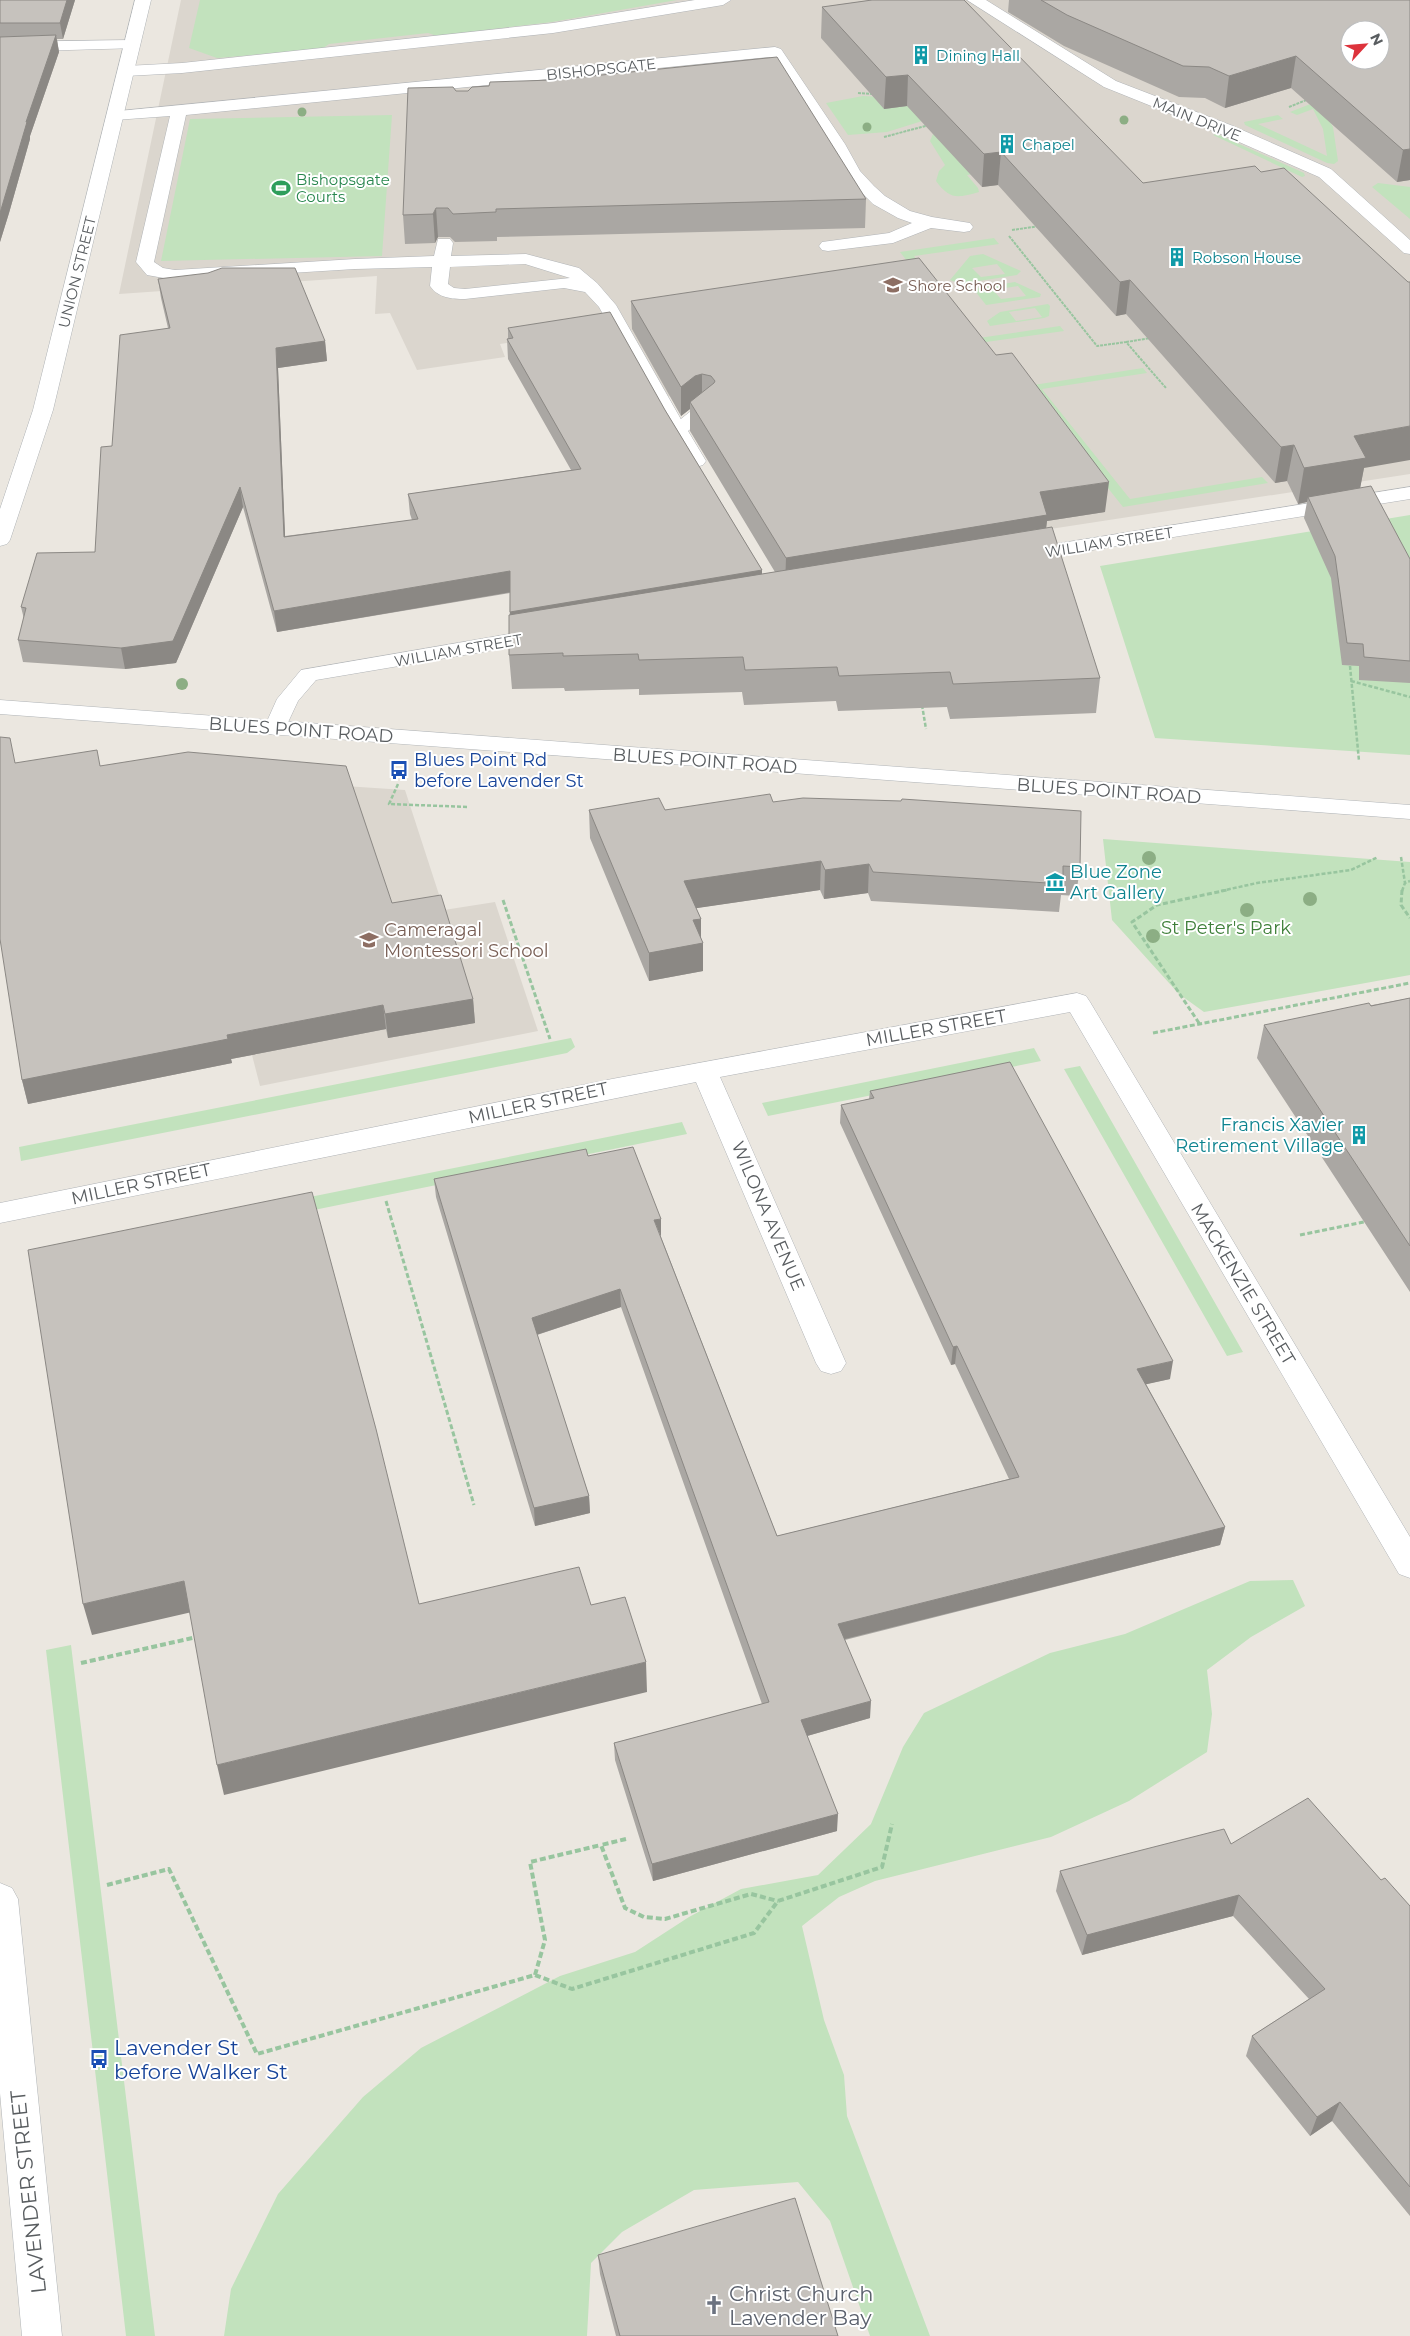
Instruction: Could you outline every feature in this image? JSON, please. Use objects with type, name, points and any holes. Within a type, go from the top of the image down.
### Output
[{"type":"street","name":"UNION STREET","points":[[0,540],[43,410],[143,0]]},
{"type":"street","points":[[126,71],[182,68],[553,28],[723,0]]},
{"type":"street","name":"MAIN DRIVE","points":[[975,0],[1110,84],[1227,130],[1325,173],[1410,249]]},
{"type":"street","points":[[0,47],[132,45]]},
{"type":"street","name":"BISHOPSGATE","points":[[115,115],[179,111],[775,52],[840,149]]},
{"type":"street","points":[[428,87],[459,100]]},
{"type":"street","points":[[179,111],[145,262],[148,268],[156,273],[175,275],[355,264],[443,252],[526,258],[574,272],[607,305],[707,480]]},
{"type":"street","points":[[840,149],[855,176],[880,201],[903,214],[927,223],[964,226]]},
{"type":"street","points":[[828,246],[893,238],[927,223]]},
{"type":"street","points":[[443,252],[440,286],[450,293],[465,294],[564,283],[591,287]]},
{"type":"street","points":[[677,430],[703,411]]},
{"type":"street","name":"WILLIAM STREET","points":[[1006,558],[1410,493]]},
{"type":"street","name":"WILLIAM STREET","points":[[275,728],[288,699],[309,675],[562,632]]},
{"type":"street","name":"BLUES POINT ROAD","points":[[0,707],[1410,812]]},
{"type":"street","name":"MILLER STREET","points":[[0,1213],[704,1070],[1078,1002]]},
{"type":"street","name":"MACKENZIE STREET","points":[[1078,1002],[1410,1565]]},
{"type":"street","name":"WILONA AVENUE","points":[[704,1070],[831,1363]]},
{"type":"street","name":"LAVENDER STREET","points":[[0,1899],[42,2336]]},
{"type":"path","points":[[850,93],[880,94]]},
{"type":"path","points":[[840,149],[936,123]]},
{"type":"path","points":[[1045,226],[1006,231],[1097,346],[1153,338]]},
{"type":"path","points":[[1126,342],[1166,388]]},
{"type":"path","points":[[1350,666],[1358,761]]},
{"type":"path","points":[[1351,681],[1410,697]]},
{"type":"path","points":[[921,700],[926,729]]},
{"type":"path","points":[[398,784],[389,804],[469,807]]},
{"type":"path","points":[[1199,1023],[1132,922],[1158,905],[1257,883],[1352,870],[1381,855]]},
{"type":"path","points":[[1401,857],[1405,883],[1400,895],[1402,909],[1410,918]]},
{"type":"path","points":[[1405,883],[1410,881]]},
{"type":"path","points":[[503,900],[550,1039]]},
{"type":"path","points":[[1148,1034],[1410,982]]},
{"type":"path","points":[[386,1201],[474,1505]]},
{"type":"path","points":[[1300,1235],[1364,1222]]},
{"type":"path","points":[[81,1663],[197,1637],[204,1638]]},
{"type":"path","points":[[601,1845],[625,1908],[644,1917],[665,1919],[750,1894],[778,1901],[882,1867],[892,1824]]},
{"type":"path","points":[[535,1975],[545,1940],[530,1862],[626,1839]]},
{"type":"path","points":[[107,1885],[169,1869],[257,2054],[535,1975],[572,1989],[754,1933],[778,1901]]},
{"type":"shaded area","name":"Shore School","points":[[181,0],[1410,0],[1410,474],[814,565],[731,404],[675,395],[657,399],[588,331],[500,344],[505,357],[417,370],[390,313],[375,314],[377,276],[119,294]]},
{"type":"shaded area","name":"Cameragal Montessori School","points":[[224,778],[405,790],[444,910],[495,902],[538,1031],[260,1086],[230,970]]},
{"type":"green space","points":[[200,0],[677,0],[552,22],[437,36],[428,33],[329,44],[322,49],[217,58],[189,48]]},
{"type":"green space","points":[[863,96],[899,98],[932,118],[887,132],[848,135],[826,103]]},
{"type":"green space","points":[[1313,103],[1320,104],[1333,127],[1338,161],[1334,164],[1327,163],[1245,125],[1244,122],[1278,115],[1283,119],[1258,124],[1327,156],[1323,129],[1313,109],[1297,115],[1290,112]]},
{"type":"green space","name":"Bishopsgate Courts","points":[[392,115],[382,256],[161,261],[190,119]]},
{"type":"green space","points":[[933,134],[985,172],[967,175],[979,192],[954,196],[946,192],[936,181],[939,171],[945,165],[930,141]]},
{"type":"green space","points":[[1217,134],[1304,173],[1305,176],[1302,177],[1213,135]]},
{"type":"green space","points":[[1378,183],[1410,187],[1410,219],[1372,187]]},
{"type":"green space","points":[[994,238],[999,244],[914,256],[979,338],[1060,326],[1064,331],[972,344],[900,252]]},
{"type":"green space","points":[[983,254],[1021,271],[1017,275],[960,284],[950,280],[970,256]],"holes":[[[997,264],[1005,274],[981,277],[972,268]]]},
{"type":"green space","points":[[1015,282],[1041,294],[1040,297],[986,305],[975,291],[978,288]],"holes":[[[1018,286],[1026,296],[1001,299],[993,290]]]},
{"type":"green space","points":[[1048,304],[1050,306],[1049,316],[1044,318],[990,326],[987,321],[1000,312]],"holes":[[[1035,308],[1042,317],[1016,321],[1009,312]]]},
{"type":"green space","points":[[1143,368],[1147,373],[1042,389],[1130,499],[1262,477],[1268,483],[1123,507],[1027,386]]},
{"type":"green space","points":[[1410,515],[1410,755],[1155,738],[1100,566]]},
{"type":"green space","name":"St Peter's Park","points":[[1103,839],[1410,862],[1410,975],[1204,1012],[1179,994],[1112,920]]},
{"type":"green space","points":[[571,1038],[575,1047],[567,1053],[21,1161],[19,1147]]},
{"type":"green space","points":[[1034,1048],[1041,1061],[768,1116],[762,1103]]},
{"type":"green space","points":[[1080,1066],[1243,1352],[1227,1356],[1064,1069]]},
{"type":"green space","points":[[682,1122],[687,1134],[34,1267],[32,1253]]},
{"type":"green space","points":[[1293,1580],[1305,1606],[1251,1637],[1207,1670],[1212,1714],[1207,1752],[1129,1801],[1051,1837],[875,1881],[839,1897],[802,1926],[824,2020],[844,2075],[847,2116],[930,2336],[870,2336],[830,2221],[798,2182],[694,2190],[622,2232],[591,2263],[587,2336],[224,2336],[231,2289],[278,2194],[363,2097],[421,2048],[560,1976],[635,1952],[689,1917],[741,1889],[818,1875],[871,1824],[903,1747],[924,1713],[1050,1653],[1125,1634],[1250,1581]]},
{"type":"green space","points":[[71,1645],[155,2336],[126,2336],[46,1650]]},
{"type":"building","points":[[0,0],[67,0],[60,23],[0,23]]},
{"type":"building","points":[[872,0],[964,0],[1143,183],[1255,166],[1261,172],[1284,168],[1410,282],[1410,426],[1354,436],[1366,458],[1304,468],[1294,445],[1281,447],[1130,280],[1120,282],[1001,152],[984,154],[908,75],[886,77],[822,7]]},
{"type":"building","points":[[1041,0],[1410,0],[1410,149],[1403,150],[1296,56],[1229,76],[1209,67],[1183,66],[1067,15]]},
{"type":"building","points":[[56,35],[26,122],[0,213],[0,37]]},
{"type":"building","points":[[777,57],[866,199],[496,209],[496,212],[453,214],[448,208],[436,208],[433,214],[403,215],[408,88],[453,87],[456,91],[468,91],[472,87],[489,86],[490,82],[553,80]]},
{"type":"building","points":[[919,258],[996,355],[1012,353],[1109,482],[1040,492],[1047,515],[786,558],[690,402],[715,381],[711,376],[702,374],[695,376],[681,387],[631,301]]},
{"type":"building","points":[[222,268],[295,268],[325,341],[276,348],[284,537],[418,519],[408,494],[581,469],[507,339],[513,338],[508,328],[610,312],[665,410],[762,570],[510,612],[510,571],[274,611],[240,487],[173,641],[121,648],[18,640],[26,608],[21,607],[37,553],[95,552],[101,447],[112,446],[120,335],[170,328],[158,279],[208,273]]},
{"type":"building","points":[[1371,486],[1410,559],[1410,661],[1364,657],[1363,644],[1347,643],[1335,556],[1308,497]]},
{"type":"building","points":[[1052,527],[1100,678],[953,684],[950,672],[839,676],[837,667],[745,670],[743,657],[639,660],[638,654],[563,656],[563,653],[509,655],[509,615]]},
{"type":"building","points":[[0,737],[10,738],[15,763],[97,750],[100,766],[188,752],[346,766],[392,903],[441,895],[473,999],[385,1014],[383,1005],[227,1035],[228,1039],[22,1080],[0,939]]},
{"type":"building","points":[[770,794],[773,802],[803,798],[901,801],[902,799],[1081,811],[1080,867],[1063,866],[1063,884],[873,872],[869,864],[825,870],[821,861],[684,881],[701,919],[693,920],[703,943],[649,953],[589,810],[659,798],[665,810]]},
{"type":"building","name":"Francis Xavier Retirement Village","points":[[1410,998],[1410,1246],[1264,1025],[1369,1003],[1371,1006]]},
{"type":"building","points":[[1010,1062],[1173,1361],[1137,1369],[1225,1527],[838,1624],[871,1701],[801,1720],[838,1814],[652,1864],[614,1743],[769,1702],[620,1289],[532,1318],[589,1496],[534,1508],[434,1179],[586,1149],[588,1156],[633,1147],[661,1219],[654,1220],[777,1536],[1019,1477],[957,1346],[953,1347],[841,1105],[874,1098],[870,1091]]},
{"type":"building","points":[[312,1192],[376,1429],[419,1604],[579,1567],[591,1605],[625,1597],[646,1662],[217,1765],[184,1581],[83,1604],[28,1250]]},
{"type":"building","points":[[1308,1798],[1381,1880],[1385,1878],[1410,1906],[1410,2187],[1340,2102],[1317,2117],[1252,2036],[1325,1989],[1239,1895],[1087,1935],[1060,1871],[1224,1829],[1231,1844]]},
{"type":"building","name":"Christ Church Lavender Bay","points":[[795,2198],[838,2336],[620,2336],[598,2255]]},
{"type":"place","name":"Dining Hall","points":[[921,55]]},
{"type":"place","name":"Chapel","points":[[1007,144]]},
{"type":"place","name":"Bishopsgate Courts","points":[[281,188]]},
{"type":"place","name":"Robson House","points":[[1177,257]]},
{"type":"place","name":"Shore School","points":[[893,285]]},
{"type":"place","name":"Blues Point Rd before Lavender St","points":[[399,770]]},
{"type":"place","name":"Blue Zone Art Gallery","points":[[1055,882]]},
{"type":"place","name":"Cameragal Montessori School","points":[[369,940]]},
{"type":"place","name":"Francis Xavier Retirement Village","points":[[1359,1135]]},
{"type":"place","name":"Lavender St before Walker St","points":[[99,2059]]},
{"type":"place","name":"Christ Church Lavender Bay","points":[[714,2305]]}]
